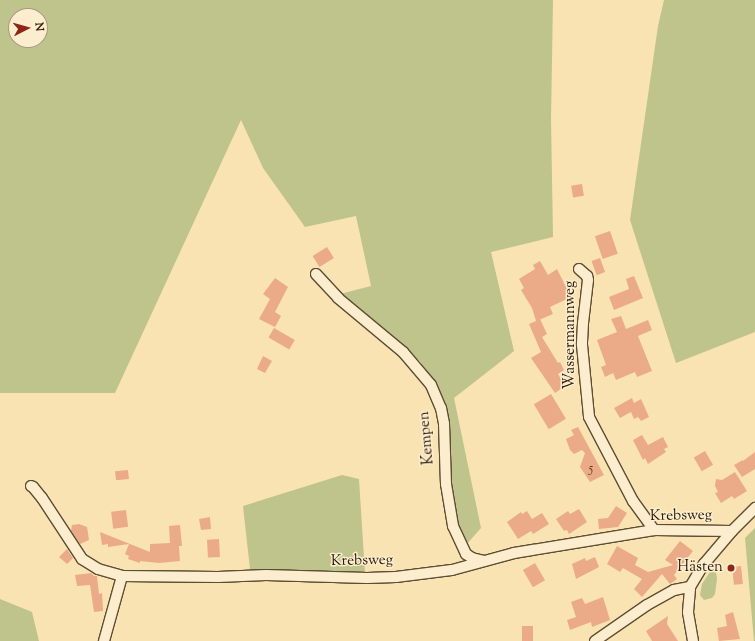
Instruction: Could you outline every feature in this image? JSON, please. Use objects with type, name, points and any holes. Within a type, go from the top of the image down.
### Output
[{"type":"street","name":"Wassermannweg","points":[[579,269],[587,276],[588,280],[582,346],[589,417],[633,501],[654,530]]},
{"type":"street","name":"Kempen","points":[[316,274],[338,298],[403,352],[431,385],[441,408],[444,424],[446,484],[453,526],[466,554],[472,558],[484,561]]},
{"type":"street","name":"Krebsweg","points":[[31,486],[42,498],[74,549],[82,559],[90,565],[122,576],[218,577],[266,575],[381,578],[452,570],[514,553],[654,530],[732,531]]},
{"type":"street","points":[[693,641],[687,602],[690,587],[704,564],[732,531],[755,508]]},
{"type":"street","points":[[104,641],[122,576]]},
{"type":"street","points":[[595,641],[647,606],[674,590],[690,587]]},
{"type":"green space","points":[[0,0],[553,0],[551,119],[553,237],[491,252],[514,351],[454,398],[481,528],[465,546],[457,527],[448,471],[448,418],[441,395],[420,361],[394,341],[340,294],[371,286],[356,216],[305,227],[263,168],[241,120],[115,393],[0,393]]},
{"type":"green space","points":[[664,0],[755,0],[755,332],[676,363],[630,220],[658,26]]},
{"type":"green space","points":[[342,475],[359,479],[365,573],[250,569],[243,506]]},
{"type":"green space","points":[[755,528],[755,641],[754,641],[745,538]]},
{"type":"green space","points":[[715,564],[717,579],[715,594],[712,598],[704,600],[700,595],[702,584]]},
{"type":"green space","points":[[0,599],[32,612],[39,641],[0,641]]},
{"type":"building","points":[[582,184],[584,196],[573,198],[571,186]]},
{"type":"building","points":[[610,231],[618,254],[603,259],[595,236]]},
{"type":"building","points":[[327,247],[334,258],[319,267],[313,256]]},
{"type":"building","points":[[600,258],[605,272],[597,275],[592,261]]},
{"type":"building","points":[[540,261],[548,275],[557,269],[571,297],[550,307],[553,314],[540,319],[547,334],[542,337],[564,370],[558,374],[565,386],[555,393],[531,358],[541,352],[529,324],[536,321],[532,308],[521,290],[524,288],[519,279],[535,269],[533,265]]},
{"type":"building","points":[[634,276],[643,298],[614,310],[609,297],[629,289],[626,279]]},
{"type":"building","points":[[275,278],[288,287],[275,312],[281,316],[275,327],[259,319],[270,299],[263,294]]},
{"type":"building","points":[[621,316],[626,329],[648,320],[652,330],[638,336],[652,371],[637,377],[635,372],[616,380],[613,373],[605,377],[601,367],[606,365],[597,340],[617,332],[611,319]]},
{"type":"building","points":[[274,328],[295,340],[289,350],[268,338]]},
{"type":"building","points":[[263,356],[272,361],[265,373],[257,369]]},
{"type":"building","points":[[551,394],[566,419],[549,429],[534,404]]},
{"type":"building","points":[[632,398],[634,403],[641,399],[649,417],[641,421],[638,417],[634,419],[631,412],[620,418],[614,408]]},
{"type":"building","points":[[578,427],[604,475],[590,482],[580,467],[585,453],[582,450],[574,454],[570,450],[566,439],[574,435],[571,430]]},
{"type":"building","points":[[642,435],[648,445],[663,437],[668,447],[664,449],[666,452],[648,464],[645,458],[643,460],[633,440]]},
{"type":"building","points":[[705,451],[713,465],[702,471],[694,457]]},
{"type":"building","points":[[755,452],[755,469],[742,477],[734,465],[743,461]]},
{"type":"building","points":[[128,470],[129,479],[116,480],[115,471]]},
{"type":"building","points":[[735,472],[747,491],[734,499],[732,496],[721,503],[715,493],[718,492],[715,486],[716,479],[722,480]]},
{"type":"building","points":[[616,506],[627,513],[618,527],[599,529],[598,519],[608,518]]},
{"type":"building","points":[[579,509],[587,522],[569,534],[567,530],[564,531],[556,519],[568,511],[570,514]]},
{"type":"building","points":[[126,510],[128,527],[113,529],[111,512]]},
{"type":"building","points":[[527,511],[532,519],[542,513],[549,524],[533,534],[531,531],[518,539],[507,522],[521,512],[522,514]]},
{"type":"building","points":[[210,517],[211,529],[201,530],[199,519]]},
{"type":"building","points":[[79,524],[87,527],[89,540],[80,544],[71,531],[72,525]]},
{"type":"building","points":[[180,525],[182,546],[179,546],[180,561],[159,563],[140,561],[140,563],[128,559],[129,556],[125,554],[129,544],[108,547],[108,544],[102,545],[100,532],[150,552],[150,544],[170,543],[169,526]]},
{"type":"building","points":[[219,539],[220,557],[208,558],[207,540]]},
{"type":"building","points":[[680,541],[693,551],[674,575],[677,579],[670,584],[662,574],[642,597],[634,589],[642,579],[623,568],[620,572],[607,564],[617,546],[638,558],[635,565],[648,572],[673,565],[665,560]]},
{"type":"building","points":[[67,549],[73,558],[67,564],[59,557]]},
{"type":"building","points":[[595,557],[599,567],[576,579],[572,564],[585,558],[586,561]]},
{"type":"building","points":[[535,563],[545,580],[533,587],[523,570]]},
{"type":"building","points":[[741,566],[743,584],[734,585],[732,567]]},
{"type":"building","points":[[91,573],[94,576],[97,576],[99,594],[102,593],[103,611],[94,612],[90,585],[77,586],[75,575]]},
{"type":"building","points":[[603,597],[610,620],[592,627],[591,622],[570,630],[567,620],[576,617],[571,602],[582,598],[585,604]]},
{"type":"building","points":[[733,612],[740,639],[719,641],[717,628],[727,626],[725,615]]},
{"type":"building","points":[[668,616],[667,624],[678,641],[652,641],[646,631]]},
{"type":"building","points":[[522,626],[533,626],[533,641],[522,641]]},
{"type":"place","name":"Hästen","points":[[731,568]]}]
